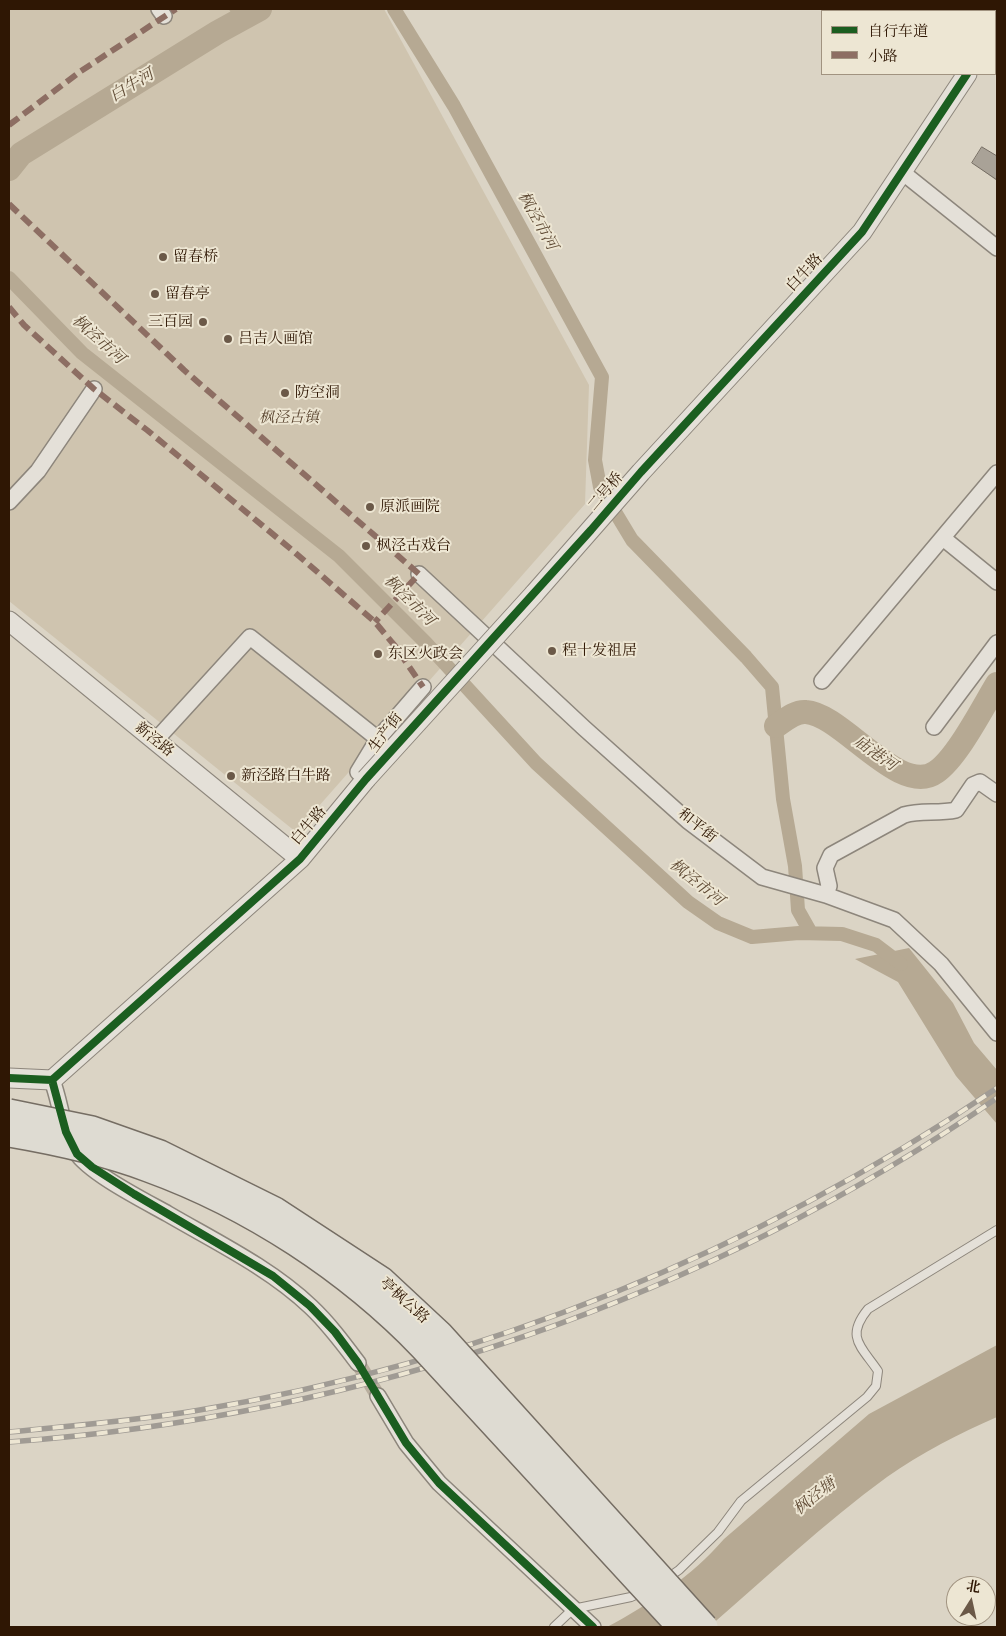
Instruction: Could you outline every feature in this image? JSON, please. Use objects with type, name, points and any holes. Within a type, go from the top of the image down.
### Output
[{"type":"highway","name":"亭枫公路","points":[[9,1112],[92,1129],[160,1153],[275,1210],[382,1280],[440,1334],[705,1627]]},
{"type":"highway","name":"亭枫公路","points":[[9,1134],[82,1148],[115,1158],[192,1187],[267,1226],[349,1282],[392,1316],[423,1348],[680,1627]]},
{"type":"street","name":"白牛路","points":[[641,472],[862,232],[966,75]]},
{"type":"street","points":[[902,172],[997,248]]},
{"type":"street","points":[[9,502],[38,471],[94,389]]},
{"type":"street","name":"二号桥","points":[[592,530],[641,472]]},
{"type":"street","points":[[822,681],[997,473]]},
{"type":"street","name":"白牛路","points":[[52,1080],[300,859],[366,779],[592,530]]},
{"type":"street","points":[[943,538],[997,582]]},
{"type":"street","name":"和平街","points":[[419,574],[584,728],[688,821],[762,877],[820,893],[894,920],[941,964],[997,1033]]},
{"type":"street","name":"新泾路","points":[[9,621],[300,859]]},
{"type":"street","points":[[155,741],[250,637],[378,739]]},
{"type":"street","points":[[934,727],[997,642]]},
{"type":"street","name":"生产街","points":[[366,779],[358,772],[378,739],[423,687]]},
{"type":"street","points":[[820,893],[828,886],[825,868],[831,855],[904,815],[916,811],[944,813],[956,810],[974,786],[980,782],[997,794]]},
{"type":"street","points":[[9,1078],[52,1080],[66,1132],[77,1154],[92,1167],[134,1194],[273,1276],[310,1306],[335,1332],[358,1362]]},
{"type":"street","points":[[378,1396],[406,1443],[439,1483],[590,1624]]},
{"type":"lane","points":[[554,1627],[573,1609],[631,1597],[655,1587],[679,1570],[718,1532],[740,1501],[867,1397],[876,1386],[878,1371],[858,1342],[856,1329],[859,1320],[868,1309],[997,1230]]},
{"type":"green space","name":"枫泾古镇","points":[[9,9],[384,9],[589,385],[585,504],[296,832],[9,601]]},
{"type":"water","points":[[909,948],[953,1003],[974,1043],[997,1070],[997,1124],[956,1076],[898,982],[855,959]]},
{"type":"water","name":"枫泾塘","points":[[997,1345],[997,1417],[941,1444],[887,1477],[819,1531],[709,1627],[607,1627],[639,1609],[684,1577],[724,1539],[869,1414]]},
{"type":"building","points":[[982,147],[997,156],[997,180],[972,163]]},
{"type":"waterway","points":[[231,9],[239,21]]},
{"type":"waterway","name":"白牛河","points":[[9,169],[21,154],[218,32],[260,9]]},
{"type":"waterway","name":"枫泾市河","points":[[394,9],[454,106],[602,377],[595,460],[600,487],[632,540],[746,657],[772,687],[783,799],[795,866],[798,910],[811,933]]},
{"type":"waterway","name":"枫泾市河","points":[[9,278],[82,353],[339,556],[426,643],[536,763],[688,902],[718,923],[752,937],[799,933],[842,934],[876,945],[901,964]]},
{"type":"waterway","name":"庙港河","points":[[776,726],[790,716],[802,712],[820,716],[889,765],[906,774],[922,777],[936,772],[952,756],[997,684]]},
{"type":"tunnel","points":[[358,1363],[378,1396]]},
{"type":"railway","points":[[9,1432],[171,1415],[302,1390],[408,1363],[511,1331],[613,1293],[713,1250],[810,1201],[905,1147],[997,1088]]},
{"type":"railway","points":[[9,1442],[141,1428],[271,1406],[400,1375],[526,1336],[650,1288],[769,1233],[885,1169],[997,1098]]},
{"type":"marked path","points":[[9,125],[81,71],[176,9]]},
{"type":"marked path","points":[[9,204],[184,370],[419,574],[375,622]]},
{"type":"marked path","points":[[9,307],[24,325],[94,389],[147,430],[292,550],[375,622],[395,646],[423,687]]},
{"type":"cycle path","points":[[9,1078],[52,1080],[300,859],[366,779],[641,472],[862,232],[966,75]]},
{"type":"cycle path","points":[[52,1080],[66,1132],[77,1154],[92,1167],[134,1194],[273,1276],[310,1306],[335,1332],[358,1363],[406,1443],[439,1483],[593,1627]]},
{"type":"place","name":"留春桥","points":[[163,257]]},
{"type":"place","name":"留春亭","points":[[155,294]]},
{"type":"place","name":"三百园","points":[[203,322]]},
{"type":"place","name":"吕吉人画馆","points":[[228,339]]},
{"type":"place","name":"防空洞","points":[[285,393]]},
{"type":"place","name":"原派画院","points":[[370,507]]},
{"type":"place","name":"枫泾古戏台","points":[[366,546]]},
{"type":"place","name":"程十发祖居","points":[[552,651]]},
{"type":"place","name":"东区火政会","points":[[378,654]]},
{"type":"place","name":"新泾路白牛路","points":[[231,776]]}]
